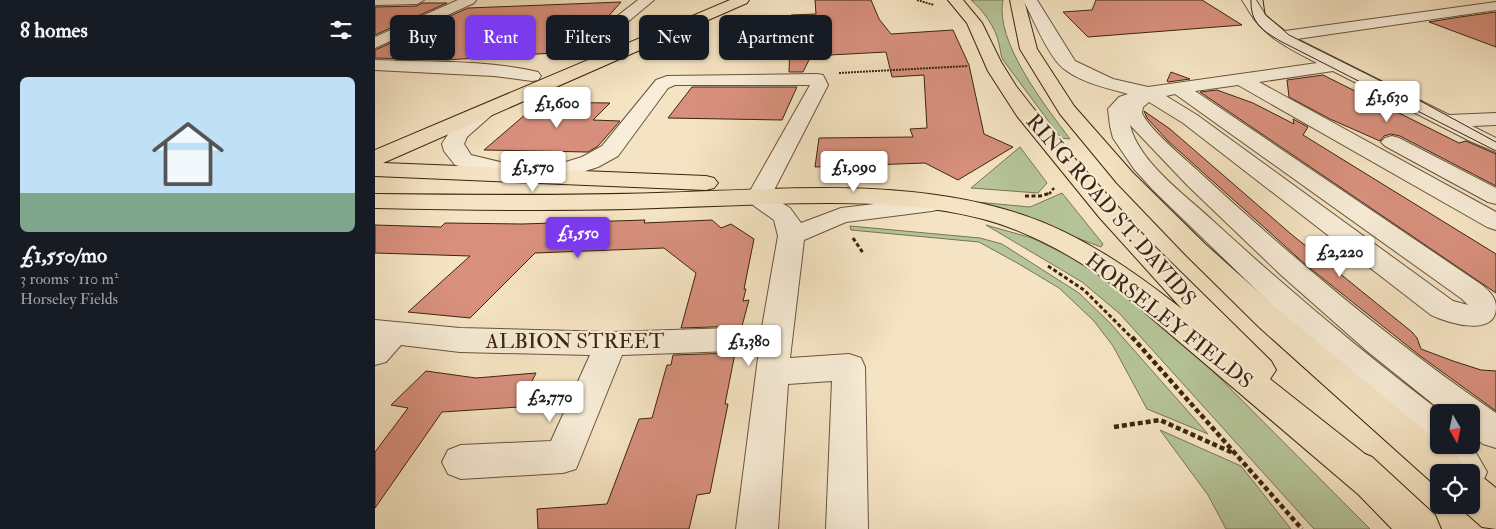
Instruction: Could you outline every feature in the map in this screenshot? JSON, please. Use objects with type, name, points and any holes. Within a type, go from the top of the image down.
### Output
[{"type":"highway","points":[[375,140],[413,129],[532,76],[715,0]]},
{"type":"highway","points":[[375,158],[742,0]]},
{"type":"highway","name":"RING ROAD ST. DAVIDS","points":[[955,0],[966,10],[1009,92],[1077,175],[1179,290],[1370,482],[1420,529]]},
{"type":"highway","name":"RING ROAD ST. DAVIDS","points":[[1017,0],[1016,10],[1019,28],[1025,43],[1051,89],[1085,134],[1127,180],[1260,310],[1338,380],[1438,464]]},
{"type":"highway","points":[[375,169],[737,184],[758,198]]},
{"type":"highway","points":[[375,182],[502,192],[546,204]]},
{"type":"highway","name":"HORSELEY FIELDS","points":[[375,201],[546,204],[841,195],[885,197],[968,209],[1011,220],[1057,240],[1103,265],[1152,302],[1370,482]]},
{"type":"street","points":[[375,1],[417,0]]},
{"type":"street","points":[[375,43],[469,0]]},
{"type":"street","points":[[628,15],[647,0]]},
{"type":"street","points":[[1030,0],[1061,55],[1069,65],[1107,83],[1149,92],[1212,135],[1434,303],[1461,315],[1470,316],[1483,312],[1485,308],[1483,303],[1472,292],[1178,88]]},
{"type":"street","points":[[1254,2],[1256,14],[1283,36],[1496,146]]},
{"type":"street","points":[[1283,36],[1496,6]]},
{"type":"street","points":[[375,65],[494,71],[532,76]]},
{"type":"street","points":[[1336,65],[1149,92],[1126,100],[1119,109],[1120,130],[1133,154],[1252,273],[1366,373],[1430,425]]},
{"type":"street","points":[[1270,75],[1355,123],[1496,198]]},
{"type":"street","points":[[487,109],[458,134],[453,144],[455,151],[463,160],[525,175],[562,171],[590,162],[610,151],[662,84],[673,80],[817,79],[819,85],[758,198],[784,214],[790,226],[791,236],[776,338],[757,529]]},
{"type":"street","points":[[1241,79],[1496,222]]},
{"type":"street","points":[[1149,92],[1134,105],[1131,111],[1133,117],[1157,144],[1289,269],[1406,366],[1457,404]]},
{"type":"street","points":[[1445,121],[1496,119]]},
{"type":"street","points":[[791,236],[841,216],[932,204]]},
{"type":"street","name":"ALBION STREET","points":[[381,339],[611,344],[776,338]]},
{"type":"street","points":[[461,462],[563,457],[611,344]]},
{"type":"street","points":[[773,372],[849,367],[847,529]]},
{"type":"street","points":[[1480,421],[1496,433]]},
{"type":"path","points":[[817,79],[827,74],[975,65]]},
{"type":"path","points":[[1021,196],[1038,197],[1048,195],[1053,191],[1054,185]]},
{"type":"path","points":[[1046,265],[1085,290],[1124,328],[1302,529]]},
{"type":"path","points":[[1114,427],[1160,420],[1236,454]]},
{"type":"green space","points":[[971,0],[1003,0],[1002,16],[1006,35],[1014,54],[1036,92],[1070,139],[1061,138],[1003,60],[992,26]]},
{"type":"green space","points":[[1020,147],[1047,183],[1038,193],[971,188]]},
{"type":"green space","points":[[1062,193],[1103,244],[1101,247],[1043,225],[975,205],[976,202],[1030,207]]},
{"type":"green space","points":[[986,225],[1032,238],[1078,260],[1117,284],[1157,315],[1370,529],[1314,529],[1120,314],[1082,282]]},
{"type":"green space","points":[[850,226],[980,238],[1002,244],[1079,293],[1110,323],[1208,434],[1147,409],[1113,346],[1094,321],[1059,288],[1019,264],[979,242],[851,230]]},
{"type":"green space","points":[[1160,430],[1241,466],[1291,529],[1226,529],[1208,495]]},
{"type":"building","points":[[815,0],[871,0],[879,19],[891,34],[953,30],[969,65],[984,134],[1013,147],[958,180],[925,163],[815,167],[819,138],[913,137],[910,129],[927,128],[924,75],[892,77],[886,52],[832,55],[832,15],[791,15],[816,14]]},
{"type":"building","points":[[1096,0],[1202,0],[1242,25],[1088,37],[1063,12],[1092,10]]},
{"type":"building","points":[[621,2],[610,15],[546,15],[546,53],[536,54],[536,15],[465,15],[465,59],[455,59],[455,15],[452,15],[468,8]]},
{"type":"building","points":[[422,3],[447,3],[420,15],[390,15],[390,28],[375,35],[375,7],[417,6]]},
{"type":"building","points":[[1496,12],[1496,47],[1429,22],[1460,17]]},
{"type":"building","points":[[390,43],[390,58],[375,58],[375,50]]},
{"type":"building","points":[[789,60],[809,60],[803,72],[789,72]]},
{"type":"building","points":[[1171,72],[1190,79],[1168,82]]},
{"type":"building","points":[[1323,75],[1459,143],[1466,141],[1496,154],[1496,186],[1400,136],[1391,134],[1384,136],[1380,141],[1330,119],[1289,97],[1287,80]]},
{"type":"building","points":[[692,87],[797,87],[782,120],[668,118]]},
{"type":"building","points":[[1217,90],[1253,103],[1294,124],[1293,119],[1308,127],[1303,135],[1496,254],[1496,293],[1200,92]]},
{"type":"building","points":[[540,102],[610,103],[593,120],[620,121],[598,146],[588,152],[484,150]]},
{"type":"building","points":[[1144,111],[1170,129],[1291,234],[1412,332],[1417,338],[1421,349],[1481,370],[1496,371],[1496,411],[1419,355],[1306,265],[1168,141],[1147,118]]},
{"type":"building","points":[[645,220],[644,223],[712,220],[721,228],[731,224],[754,239],[743,301],[749,300],[742,326],[681,328],[696,273],[664,248],[535,253],[470,318],[408,312],[470,256],[375,253],[375,225],[441,227],[445,223],[522,224]]},
{"type":"building","points":[[735,353],[725,404],[728,404],[710,493],[697,495],[689,529],[538,529],[537,509],[607,504],[639,419],[652,418],[667,365],[671,365],[673,355]]},
{"type":"building","points":[[426,371],[476,378],[536,373],[519,407],[442,412],[375,508],[375,452],[408,408],[391,405]]},
{"type":"tram line","points":[[1251,0],[1251,8],[1255,20],[1259,26],[1275,38],[1496,151]]},
{"type":"tram line","points":[[1263,0],[1265,14],[1289,35],[1413,97],[1496,142]]}]
